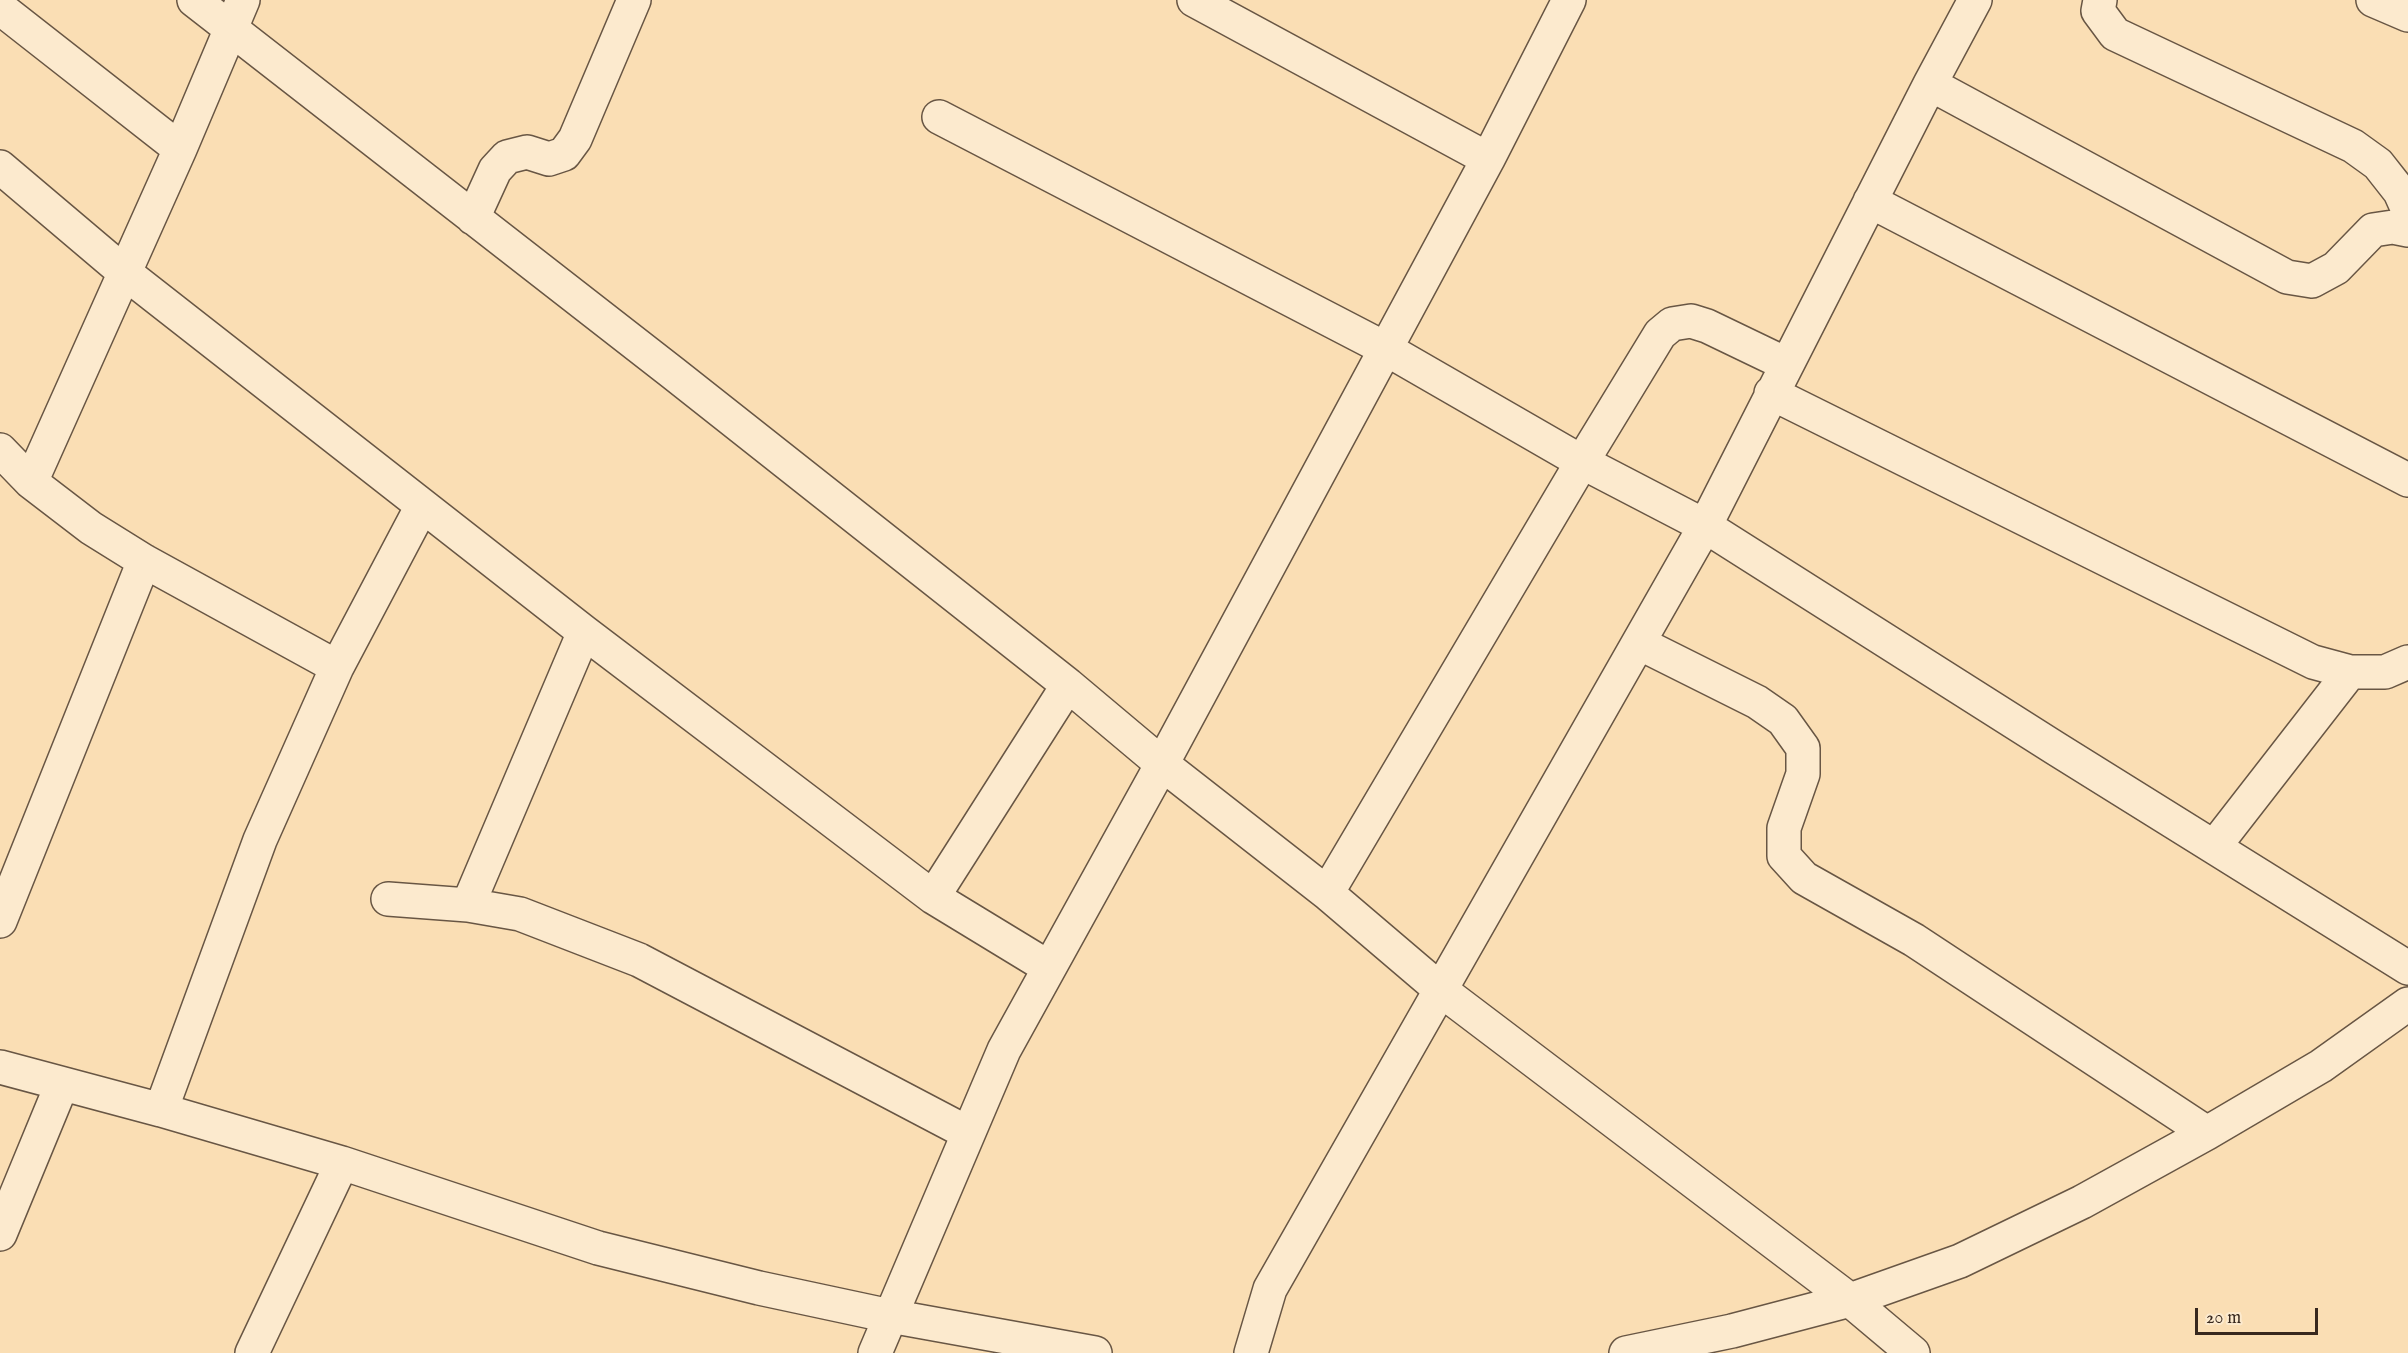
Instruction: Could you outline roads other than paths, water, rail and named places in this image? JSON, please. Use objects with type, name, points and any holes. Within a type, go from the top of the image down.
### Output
[{"type":"street","points":[[194,0],[1068,685],[1162,764],[1327,893],[1442,991],[1850,1300],[1913,1353]]},
{"type":"street","points":[[31,482],[232,31],[243,0]]},
{"type":"street","points":[[473,218],[495,170],[507,157],[526,152],[549,159],[564,154],[575,139],[634,0]]},
{"type":"street","points":[[1194,0],[1488,159]]},
{"type":"street","points":[[875,1353],[1004,1050],[1162,764],[1386,349],[1488,159],[1569,0]]},
{"type":"street","points":[[1251,1353],[1270,1289],[1442,991],[1705,526],[1771,393],[1975,0]]},
{"type":"street","points":[[2100,0],[2098,11],[2115,34],[2353,146],[2378,164],[2400,192],[2408,210]]},
{"type":"street","points":[[2373,0],[2408,15]]},
{"type":"street","points":[[0,8],[180,149]]},
{"type":"street","points":[[1930,84],[2287,277],[2312,281],[2336,268],[2373,230],[2393,227],[2408,230]]},
{"type":"street","points":[[939,117],[1386,349],[1582,462],[1705,526],[2408,968]]},
{"type":"street","points":[[0,167],[124,272],[584,632],[933,897],[1048,967]]},
{"type":"street","points":[[1870,201],[2408,480]]},
{"type":"street","points":[[1327,893],[1660,334],[1672,324],[1691,321],[1707,326],[1786,364]]},
{"type":"street","points":[[1771,393],[2313,662],[2350,672],[2385,672],[2408,662]]},
{"type":"street","points":[[0,450],[31,482],[91,528],[144,561],[337,667]]},
{"type":"street","points":[[162,1110],[260,840],[337,667],[422,506]]},
{"type":"street","points":[[0,921],[144,561]]},
{"type":"street","points":[[468,905],[584,632]]},
{"type":"street","points":[[1639,643],[1756,702],[1783,720],[1803,748],[1803,774],[1785,828],[1784,856],[1804,878],[1914,940],[2207,1133]]},
{"type":"street","points":[[2214,847],[2350,672]]},
{"type":"street","points":[[933,897],[1068,685]]},
{"type":"street","points":[[388,899],[468,905],[520,914],[639,960],[968,1134]]},
{"type":"street","points":[[1626,1353],[1732,1331],[1850,1300],[1960,1261],[2082,1202],[2207,1133],[2321,1066],[2408,1004]]},
{"type":"street","points":[[0,1067],[162,1110],[342,1163],[598,1248],[890,1316],[1095,1353]]},
{"type":"street","points":[[0,1234],[62,1084]]},
{"type":"street","points":[[252,1353],[342,1163]]}]
